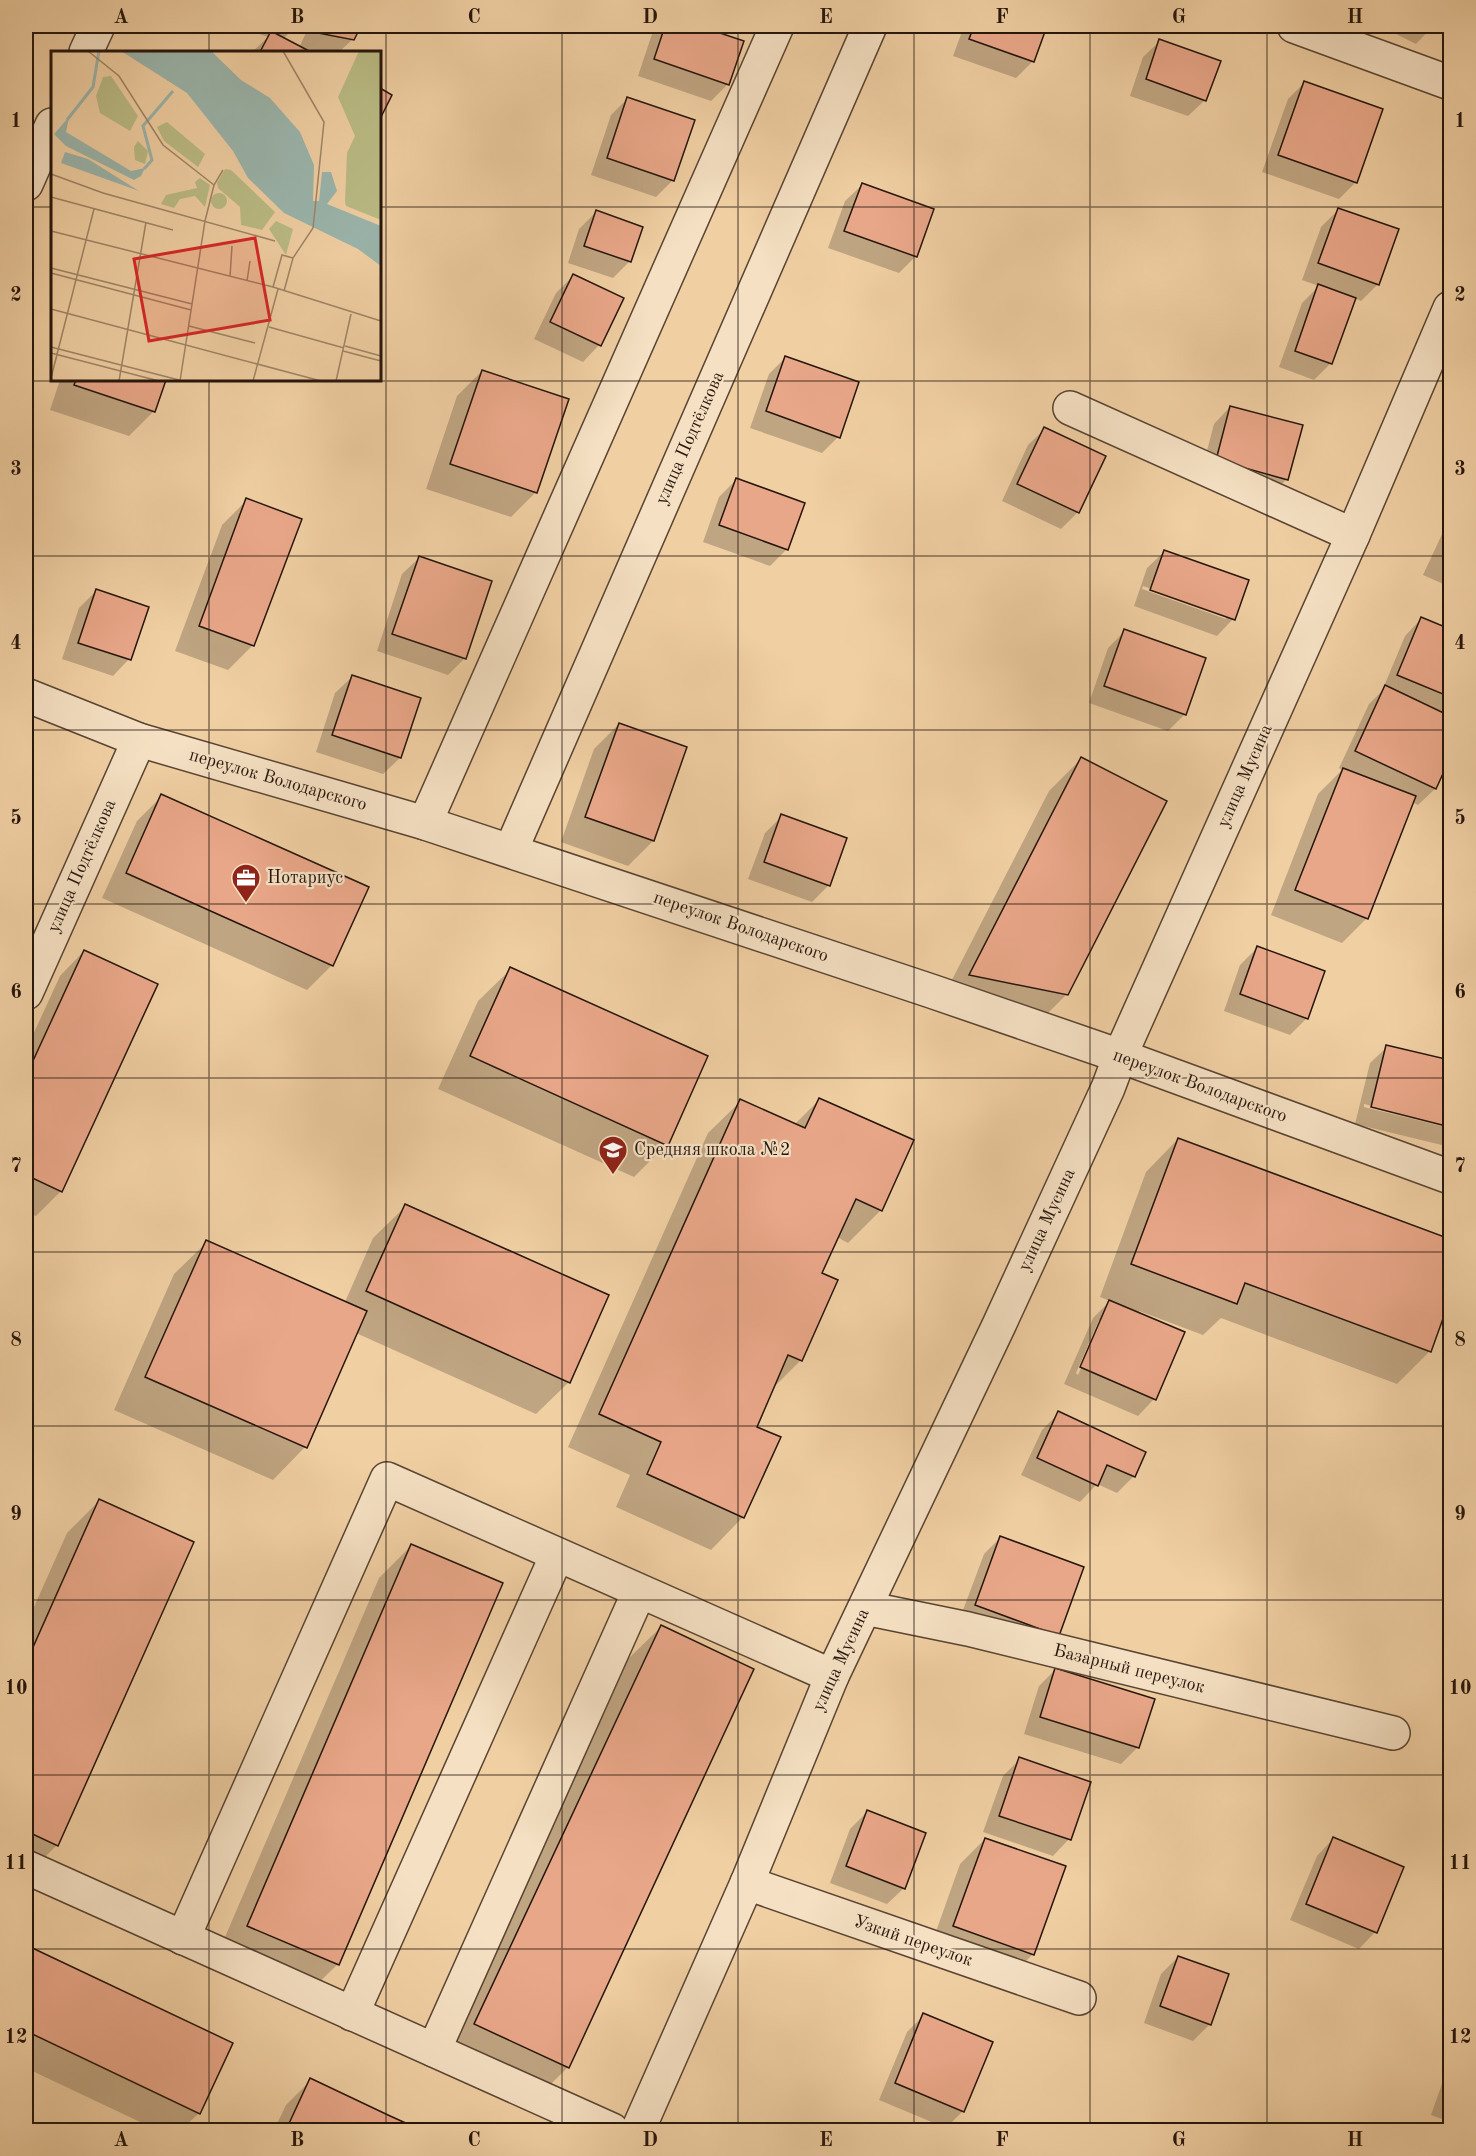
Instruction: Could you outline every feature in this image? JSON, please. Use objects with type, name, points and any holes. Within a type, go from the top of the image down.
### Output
[{"type":"street","points":[[86,51],[98,26]]},
{"type":"street","points":[[425,823],[777,26]]},
{"type":"street","name":"улица Подтёлкова","points":[[511,850],[870,26]]},
{"type":"street","points":[[1294,26],[1450,83]]},
{"type":"street","points":[[26,183],[51,127]]},
{"type":"street","name":"улица Мусина","points":[[638,2130],[747,1883],[832,1677],[1108,1088],[1120,1056],[1353,535],[1450,308]]},
{"type":"street","points":[[1070,408],[1353,535]]},
{"type":"street","name":"переулок Володарского","points":[[26,694],[139,740],[511,850],[1120,1056],[1450,1177]]},
{"type":"street","name":"улица Подтёлкова","points":[[26,993],[139,740]]},
{"type":"street","points":[[183,1938],[387,1479],[832,1677]]},
{"type":"street","points":[[352,2014],[557,1555]]},
{"type":"street","points":[[434,2050],[639,1592]]},
{"type":"street","name":"Базарный переулок","points":[[865,1608],[968,1629],[1393,1733]]},
{"type":"street","points":[[26,1867],[612,2130]]},
{"type":"street","name":"Узкий переулок","points":[[747,1883],[1079,1998]]},
{"type":"building","points":[[317,26],[361,26],[354,40],[313,32]]},
{"type":"building","points":[[665,26],[699,26],[744,41],[729,85],[654,59]]},
{"type":"building","points":[[974,26],[1047,26],[1034,62],[969,39]]},
{"type":"building","points":[[271,31],[309,51],[261,51]]},
{"type":"building","points":[[1159,39],[1221,61],[1206,101],[1146,79]]},
{"type":"building","points":[[1304,81],[1383,109],[1357,183],[1278,155]]},
{"type":"building","points":[[381,89],[392,95],[381,117]]},
{"type":"building","points":[[627,97],[695,120],[674,181],[607,158]]},
{"type":"building","points":[[862,183],[934,209],[917,257],[844,231]]},
{"type":"building","points":[[1338,208],[1399,229],[1379,285],[1318,263]]},
{"type":"building","points":[[596,210],[643,227],[631,262],[584,246]]},
{"type":"building","points":[[573,274],[624,298],[601,346],[550,322]]},
{"type":"building","points":[[1318,284],[1356,298],[1332,364],[1295,351]]},
{"type":"building","points":[[785,356],[859,382],[840,438],[766,411]]},
{"type":"building","points":[[482,370],[569,399],[537,493],[450,464]]},
{"type":"building","points":[[76,381],[166,381],[155,412],[74,385]]},
{"type":"building","points":[[1230,406],[1303,425],[1288,480],[1216,460]]},
{"type":"building","points":[[1044,427],[1106,456],[1079,513],[1017,484]]},
{"type":"building","points":[[736,478],[805,503],[788,550],[719,525]]},
{"type":"building","points":[[246,498],[302,519],[254,646],[199,626]]},
{"type":"building","points":[[1164,550],[1249,580],[1235,620],[1150,590]]},
{"type":"building","points":[[419,556],[492,581],[466,659],[392,634]]},
{"type":"building","points":[[96,589],[149,607],[131,660],[78,643]]},
{"type":"building","points":[[1421,617],[1450,629],[1450,697],[1397,675]]},
{"type":"building","points":[[1124,629],[1206,658],[1186,715],[1104,686]]},
{"type":"building","points":[[352,675],[421,698],[401,758],[332,735]]},
{"type":"building","points":[[1385,685],[1450,716],[1450,758],[1436,789],[1355,751]]},
{"type":"building","points":[[619,723],[687,747],[654,841],[585,817]]},
{"type":"building","points":[[1081,757],[1167,801],[1068,995],[969,975]]},
{"type":"building","points":[[1343,768],[1416,796],[1368,919],[1295,890]]},
{"type":"building","points":[[161,794],[369,887],[333,966],[126,873]]},
{"type":"building","points":[[781,814],[847,838],[830,886],[764,862]]},
{"type":"building","points":[[1257,946],[1325,971],[1308,1019],[1240,994]]},
{"type":"building","points":[[84,950],[158,984],[62,1192],[26,1175],[26,1076]]},
{"type":"building","points":[[510,967],[708,1056],[668,1146],[470,1056]]},
{"type":"building","points":[[1386,1045],[1450,1060],[1450,1127],[1371,1107]]},
{"type":"building","points":[[819,1098],[914,1140],[882,1211],[856,1199],[822,1273],[838,1280],[802,1361],[788,1355],[757,1427],[781,1437],[744,1518],[647,1474],[661,1442],[599,1414],[740,1099],[805,1128]]},
{"type":"building","points":[[1178,1138],[1450,1239],[1450,1299],[1431,1352],[1245,1283],[1237,1304],[1131,1264]]},
{"type":"building","points":[[405,1204],[609,1295],[570,1383],[366,1291]]},
{"type":"building","points":[[206,1240],[367,1311],[307,1448],[145,1377]]},
{"type":"building","points":[[1109,1300],[1185,1332],[1156,1400],[1080,1367]]},
{"type":"building","points":[[1058,1411],[1146,1452],[1135,1477],[1107,1465],[1098,1486],[1037,1458]]},
{"type":"building","points":[[99,1499],[194,1542],[58,1846],[26,1831],[26,1663]]},
{"type":"building","points":[[1000,1536],[1084,1567],[1059,1636],[975,1605]]},
{"type":"building","points":[[411,1544],[503,1583],[339,1965],[247,1926]]},
{"type":"building","points":[[661,1625],[754,1669],[569,2068],[474,2024]]},
{"type":"building","points":[[1055,1668],[1155,1699],[1139,1748],[1040,1717]]},
{"type":"building","points":[[1019,1757],[1091,1782],[1071,1840],[999,1816]]},
{"type":"building","points":[[867,1810],[926,1833],[905,1889],[846,1866]]},
{"type":"building","points":[[1333,1837],[1404,1867],[1377,1933],[1306,1904]]},
{"type":"building","points":[[985,1838],[1066,1866],[1034,1955],[953,1926]]},
{"type":"building","points":[[26,1945],[233,2043],[200,2114],[26,2031]]},
{"type":"building","points":[[1178,1956],[1229,1974],[1211,2025],[1160,2006]]},
{"type":"building","points":[[923,2013],[993,2042],[964,2112],[895,2083]]},
{"type":"building","points":[[310,2078],[388,2115],[421,2130],[286,2130]]},
{"type":"place","name":"Нотариус","points":[[246,904]]},
{"type":"place","name":"Средняя школа №2","points":[[613,1176]]}]
